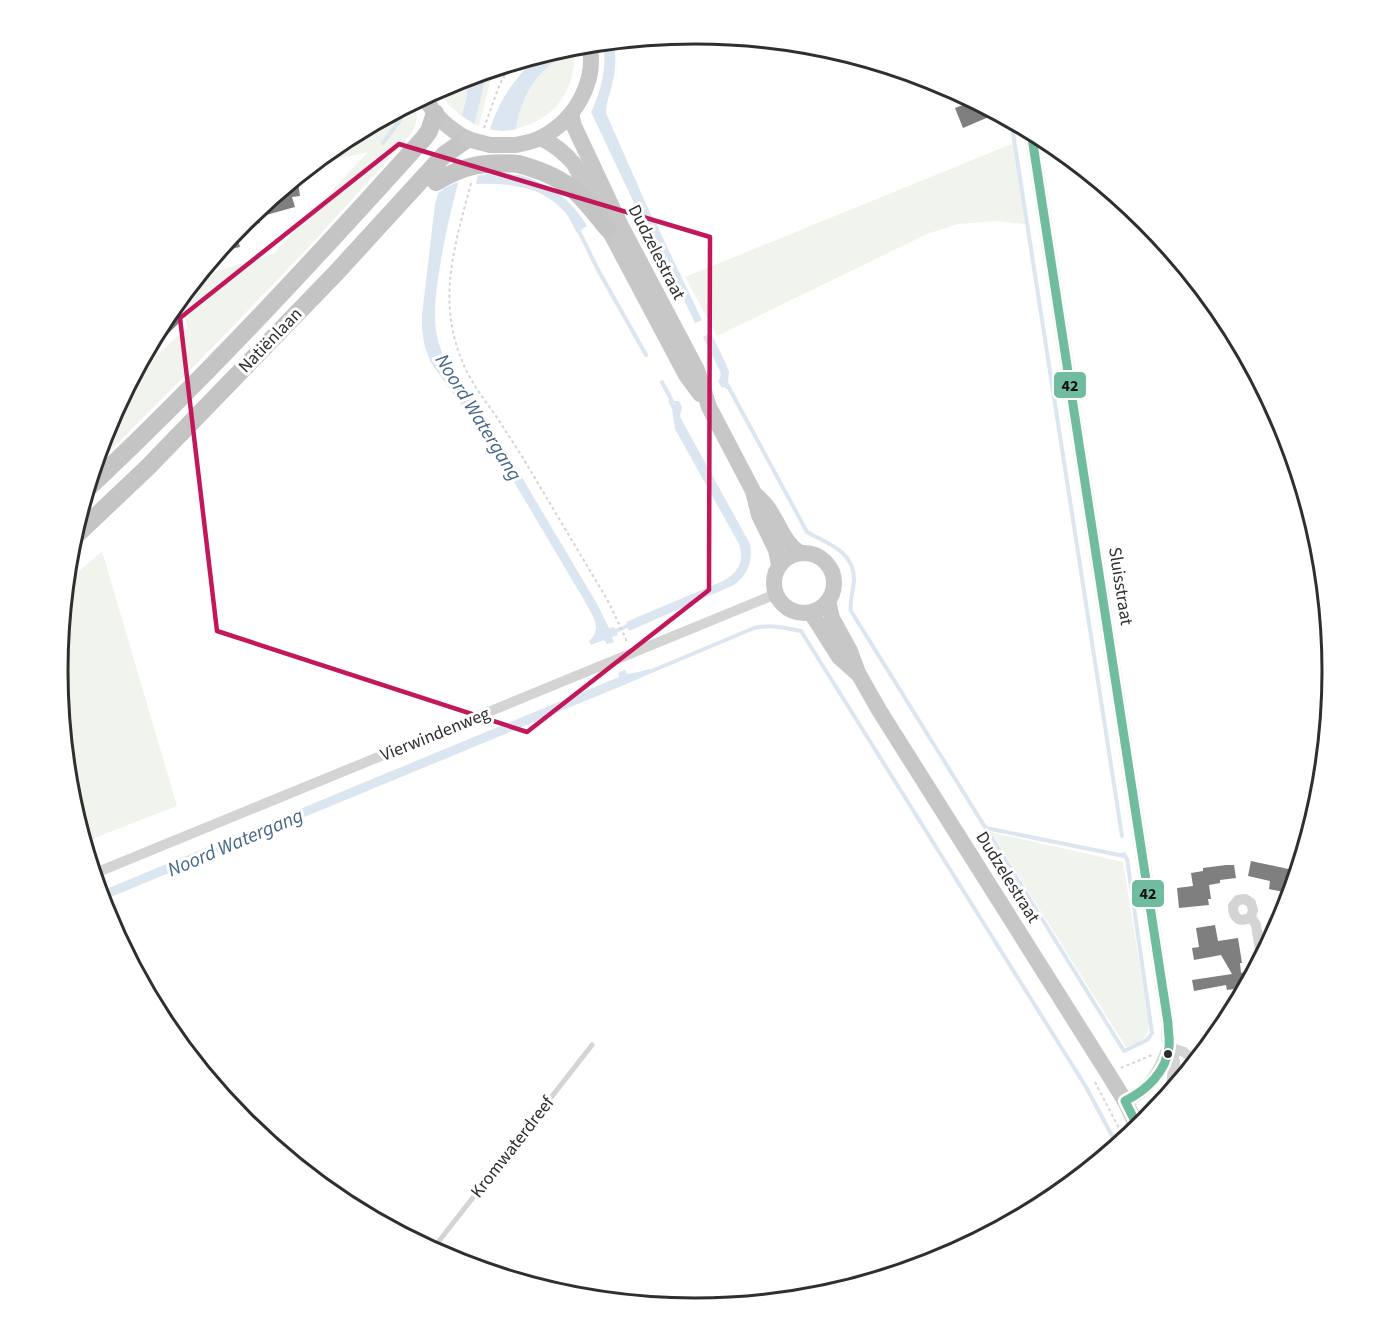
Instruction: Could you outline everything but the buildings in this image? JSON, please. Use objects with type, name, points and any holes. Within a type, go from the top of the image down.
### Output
[{"type":"highway","name":"Natiënlaan","points":[[98,478],[184,395],[332,239],[424,138],[435,114]]},
{"type":"highway","name":"Natiënlaan","points":[[85,527],[148,467],[336,273],[444,155],[460,134]]},
{"type":"highway","points":[[405,198],[450,173],[468,167],[500,162],[518,164],[536,169],[572,188],[608,229]]},
{"type":"main road","points":[[428,103],[435,114],[460,134],[490,146],[515,145],[541,138],[558,127],[581,99],[589,75],[589,53]]},
{"type":"main road","name":"Dudzelestraat","points":[[571,114],[574,126],[620,224],[697,370],[710,407],[753,491],[759,515],[776,550],[779,565]]},
{"type":"main road","name":"Dudzelestraat","points":[[541,138],[565,153],[574,164],[686,375],[710,407]]},
{"type":"main road","name":"Dudzelestraat","points":[[753,491],[768,508],[788,542],[800,553]]},
{"type":"main road","points":[[800,553],[812,553],[823,558],[830,567],[834,579],[834,591],[828,601],[820,609],[810,613],[790,610],[776,594],[774,584],[779,565],[789,557],[800,553]]},
{"type":"main road","name":"Dudzelestraat","points":[[828,601],[832,618],[850,651],[858,673],[879,710],[1125,1101]]},
{"type":"main road","name":"Dudzelestraat","points":[[810,613],[839,657],[858,673]]},
{"type":"main road","points":[[1125,1101],[1133,1118]]},
{"type":"street","name":"Sluisstraat","points":[[1033,143],[1174,1074]]},
{"type":"street","name":"Vierwindenweg","points":[[101,871],[776,594]]},
{"type":"street","points":[[1251,916],[1256,925],[1259,944]]},
{"type":"street","name":"Sluisstraat","points":[[1125,1101],[1151,1084],[1160,1072],[1170,1047]]},
{"type":"street","points":[[1170,1047],[1189,1056]]},
{"type":"lane","name":"Kromwaterdreef","points":[[438,1242],[592,1045]]},
{"type":"path","points":[[450,277],[450,316],[459,354],[466,370],[523,458],[616,615],[625,637]]},
{"type":"path","points":[[1120,1131],[1094,1082],[1170,1047]]},
{"type":"highlighted area","points":[[399,144],[710,237],[709,590],[527,732],[217,631],[180,318]]},
{"type":"shaded area","points":[[575,56],[566,92],[551,111],[530,124],[516,129],[528,92],[541,73],[557,59]]},
{"type":"shaded area","points":[[491,78],[479,126],[474,125],[486,80]]},
{"type":"shaded area","points":[[467,87],[467,95],[461,116],[443,96]]},
{"type":"shaded area","points":[[415,109],[416,122],[406,140],[307,249],[106,455],[132,393],[149,363],[187,328],[183,308],[210,273],[273,254],[368,152],[331,160]]},
{"type":"shaded area","points":[[1014,143],[1025,224],[998,221],[958,224],[927,234],[717,336],[685,277]]},
{"type":"shaded area","points":[[102,551],[177,806],[91,839],[80,793],[69,712],[69,629],[75,575]]},
{"type":"shaded area","points":[[991,832],[1123,862],[1149,1022],[1148,1033],[1143,1039],[1126,1047]]},
{"type":"water","points":[[614,49],[615,68],[606,113],[650,213],[702,320],[695,323],[652,231],[635,205],[591,112],[598,96],[604,65],[604,51]]},
{"type":"water","points":[[557,59],[540,75],[528,91],[516,129],[513,130],[520,175],[541,183],[567,200],[587,226],[577,233],[570,219],[556,203],[535,191],[501,184],[476,184],[491,126],[511,87],[528,66]]},
{"type":"water","name":"Noord Watergang","points":[[486,80],[443,249],[435,306],[437,337],[451,372],[499,439],[596,602],[609,628],[614,627],[618,635],[612,637],[614,642],[607,644],[604,640],[591,645],[589,641],[595,632],[596,623],[587,605],[485,433],[431,363],[425,347],[422,315],[435,204],[467,95],[467,87]]},
{"type":"water","points":[[711,333],[729,372],[730,388],[727,389],[722,388],[718,381],[720,371],[703,337]]},
{"type":"water","points":[[672,399],[679,401],[682,407],[680,416],[750,544],[750,562],[746,572],[734,585],[629,631],[626,622],[723,581],[733,574],[741,561],[739,544],[675,429],[672,409],[668,401]]},
{"type":"water","name":"Noord Watergang","points":[[649,669],[651,673],[110,897],[107,889],[619,677],[618,673],[625,670],[627,674]]},
{"type":"pier","points":[[459,114],[477,126],[462,180],[434,196]]},
{"type":"pier","points":[[486,129],[513,130],[520,175],[493,173],[475,176]]},
{"type":"waterway","points":[[383,143],[402,116]]},
{"type":"waterway","points":[[1013,131],[1122,836]]},
{"type":"waterway","points":[[580,229],[597,268],[646,355]]},
{"type":"waterway","points":[[662,382],[673,403]]},
{"type":"waterway","points":[[728,386],[807,532],[838,549],[849,561],[854,579],[851,611],[1124,1051],[1147,1040],[1152,1033],[1127,859],[1124,854]]},
{"type":"waterway","points":[[611,633],[632,624]]},
{"type":"waterway","points":[[647,673],[754,628],[772,626],[801,631],[1086,1087],[1113,1137]]},
{"type":"waterway","points":[[986,828],[1124,856]]},
{"type":"transit line","name":"42","points":[[1033,143],[1168,1023],[1169,1047],[1160,1072],[1148,1086],[1125,1101],[1134,1118]]}]
